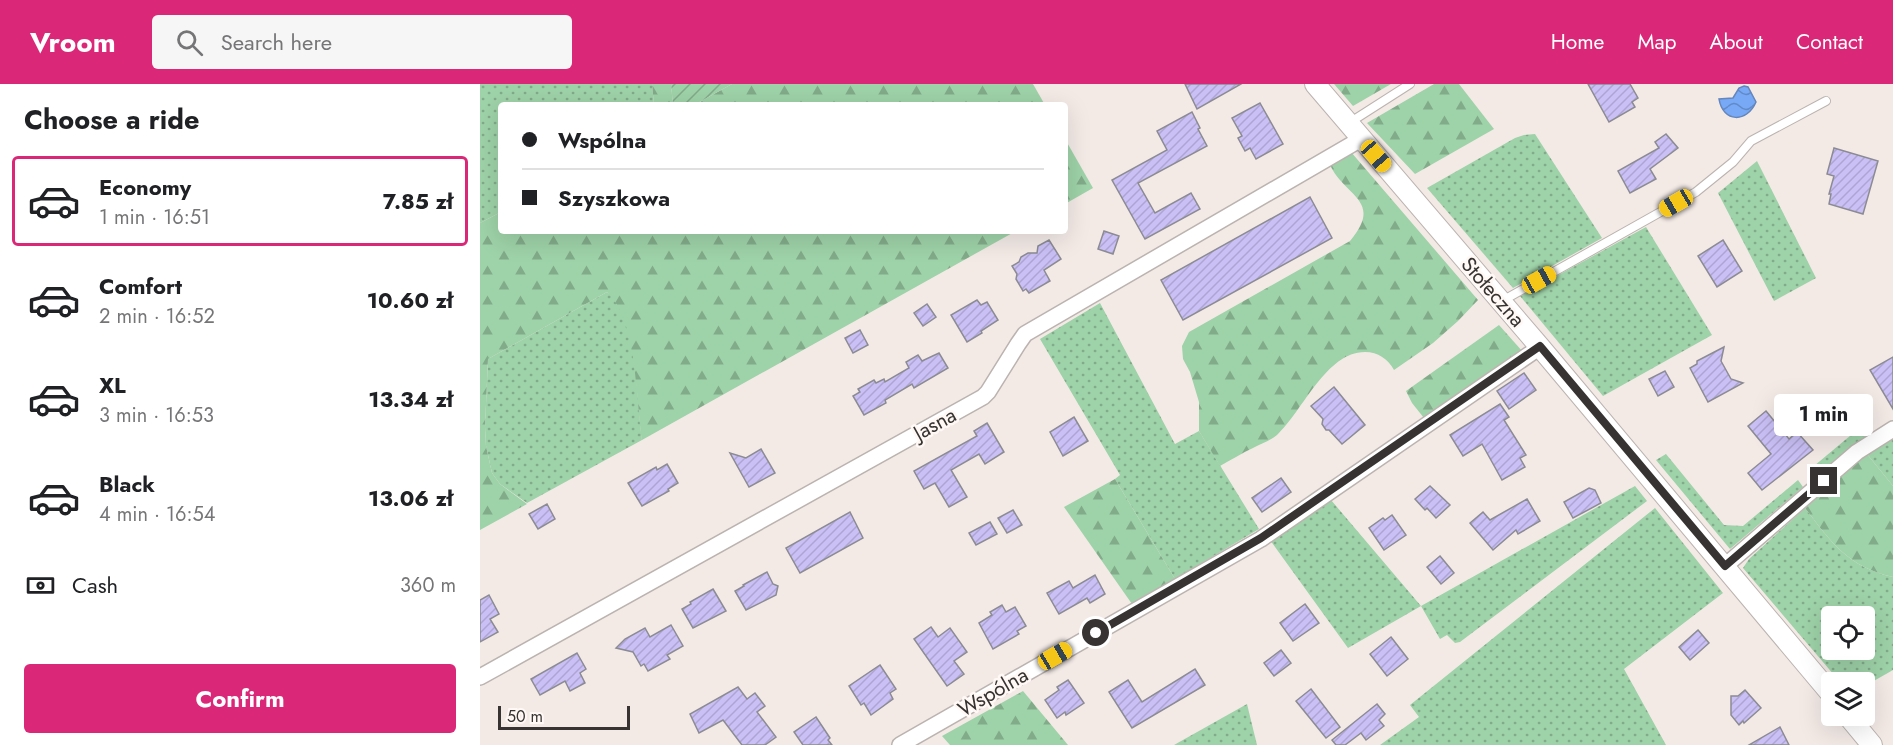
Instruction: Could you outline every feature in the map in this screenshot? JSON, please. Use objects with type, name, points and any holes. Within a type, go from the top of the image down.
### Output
[{"type":"street","name":"Stołeczna","points":[[1315,84],[1540,346],[1821,682]]},
{"type":"street","name":"Jasna","points":[[480,677],[983,397],[1026,334],[1361,139]]},
{"type":"street","name":"Wspólna","points":[[900,745],[1261,538],[1540,346]]},
{"type":"street","points":[[1725,566],[1857,452],[1893,429]]},
{"type":"street","points":[[1856,726],[1872,745]]},
{"type":"lane","points":[[1348,124],[1410,84]]},
{"type":"lane","points":[[1500,302],[1696,192],[1733,162],[1751,141],[1826,101]]},
{"type":"green space","points":[[480,84],[652,84],[654,102],[498,102],[498,214],[480,223]]},
{"type":"green space","points":[[652,84],[671,84],[673,102],[654,102]]},
{"type":"green space","points":[[671,84],[732,84],[699,102],[673,102]]},
{"type":"green space","points":[[732,84],[1033,84],[1043,102],[699,102]]},
{"type":"green space","points":[[1334,84],[1391,84],[1353,106]]},
{"type":"green space","points":[[1434,84],[1459,84],[1494,129],[1415,174],[1367,123]]},
{"type":"green space","points":[[1535,134],[1602,238],[1513,288],[1427,188],[1515,138]]},
{"type":"green space","points":[[1068,144],[1093,188],[1068,202]]},
{"type":"green space","points":[[1351,152],[1478,300],[1433,343],[1394,370],[1382,357],[1370,352],[1351,355],[1338,362],[1316,384],[1287,425],[1277,435],[1220,466],[1199,431],[1199,402],[1190,372],[1183,359],[1182,346],[1189,332],[1350,241],[1360,227],[1363,207],[1330,165]]},
{"type":"green space","points":[[1757,161],[1816,278],[1774,301],[1718,193]]},
{"type":"green space","points":[[498,214],[498,234],[1011,234],[642,440],[630,340],[617,304],[607,292],[488,359],[485,427],[486,446],[492,473],[500,484],[527,504],[480,530],[480,223]]},
{"type":"green space","points":[[1646,227],[1712,335],[1603,396],[1520,296]]},
{"type":"green space","points":[[607,292],[617,302],[629,331],[642,440],[527,503],[500,484],[492,473],[486,446],[485,427],[488,359]]},
{"type":"green space","points":[[1100,303],[1175,444],[1199,431],[1259,529],[1175,579],[1115,479],[1120,475],[1040,339]]},
{"type":"green space","points":[[1499,325],[1523,352],[1424,418],[1406,391]]},
{"type":"green space","points":[[1863,425],[1868,435],[1819,474],[1814,466]]},
{"type":"green space","points":[[1893,439],[1893,486],[1867,454]]},
{"type":"green space","points":[[1666,454],[1724,525],[1743,526],[1798,480],[1803,487],[1730,549],[1656,460]]},
{"type":"green space","points":[[1867,454],[1893,486],[1893,577],[1877,573],[1852,560],[1832,542],[1805,508]]},
{"type":"green space","points":[[1115,479],[1175,579],[1132,604],[1064,507]]},
{"type":"green space","points":[[1635,486],[1647,501],[1460,642],[1455,643],[1447,635],[1440,639],[1421,606]]},
{"type":"green space","points":[[1331,500],[1421,606],[1348,648],[1270,540]]},
{"type":"green space","points":[[1655,508],[1723,593],[1624,669],[1666,745],[1380,745],[1419,717],[1410,705]]},
{"type":"green space","points":[[1805,508],[1832,542],[1852,560],[1877,573],[1893,577],[1893,670],[1875,680],[1875,672],[1831,672],[1821,660],[1875,660],[1875,606],[1821,606],[1821,660],[1743,568],[1749,559]]},
{"type":"green space","points":[[1023,691],[1068,745],[950,745],[942,736]]},
{"type":"green space","points":[[1247,704],[1257,745],[1174,745]]},
{"type":"water","points":[[1748,87],[1756,102],[1747,114],[1741,117],[1730,116],[1721,107],[1719,99],[1733,98],[1739,88]]},
{"type":"building","points":[[1185,84],[1241,84],[1197,109]]},
{"type":"building","points":[[1588,84],[1630,84],[1638,98],[1632,102],[1635,107],[1609,122]]},
{"type":"building","points":[[1260,103],[1283,144],[1256,159],[1250,148],[1245,151],[1238,138],[1242,136],[1232,118]]},
{"type":"building","points":[[1192,112],[1207,146],[1138,183],[1155,213],[1191,193],[1200,209],[1145,239],[1112,180],[1167,150],[1157,131]]},
{"type":"building","points":[[1666,134],[1678,148],[1650,169],[1656,179],[1630,193],[1618,171],[1659,148],[1655,142]]},
{"type":"building","points":[[1834,148],[1878,161],[1863,214],[1829,204],[1834,176],[1827,174]]},
{"type":"building","points":[[1310,197],[1332,238],[1183,320],[1161,280]]},
{"type":"building","points":[[1104,231],[1119,236],[1113,254],[1098,249]]},
{"type":"building","points":[[1049,240],[1061,259],[1044,270],[1050,281],[1029,293],[1026,289],[1023,291],[1012,266],[1028,253],[1037,253],[1038,246]]},
{"type":"building","points":[[1723,240],[1742,271],[1717,287],[1698,256]]},
{"type":"building","points":[[977,300],[981,305],[987,302],[998,320],[967,342],[951,315]]},
{"type":"building","points":[[927,304],[936,317],[923,326],[914,313]]},
{"type":"building","points":[[860,330],[868,345],[853,353],[845,338]]},
{"type":"building","points":[[1724,347],[1721,361],[1731,379],[1743,383],[1708,402],[1690,368],[1697,364],[1697,361]]},
{"type":"building","points":[[939,353],[948,368],[914,388],[912,384],[885,400],[886,403],[864,415],[853,396],[860,392],[858,389],[874,380],[876,383],[884,379],[885,382],[909,368],[906,362],[918,355],[922,361]]},
{"type":"building","points":[[1893,357],[1893,409],[1870,370]]},
{"type":"building","points":[[1665,371],[1674,387],[1658,396],[1649,379]]},
{"type":"building","points":[[1524,373],[1536,390],[1509,409],[1497,391]]},
{"type":"building","points":[[1334,387],[1365,425],[1342,444],[1329,430],[1326,430],[1322,424],[1323,419],[1311,406]]},
{"type":"building","points":[[1500,404],[1509,417],[1504,420],[1526,455],[1520,458],[1525,467],[1502,480],[1482,444],[1463,456],[1450,435]]},
{"type":"building","points":[[1766,411],[1789,439],[1797,432],[1813,450],[1762,490],[1748,473],[1771,454],[1748,426]]},
{"type":"building","points":[[1074,417],[1088,441],[1063,456],[1050,432]]},
{"type":"building","points":[[987,423],[1004,452],[985,464],[979,454],[951,470],[967,497],[949,507],[935,483],[924,489],[914,471],[977,436],[974,431]]},
{"type":"building","points":[[761,449],[775,473],[749,487],[730,453],[746,458]]},
{"type":"building","points":[[667,464],[678,483],[668,489],[669,491],[642,506],[628,483],[656,467],[657,470]]},
{"type":"building","points":[[1281,478],[1291,492],[1262,512],[1252,498]]},
{"type":"building","points":[[1430,486],[1450,505],[1436,518],[1415,499]]},
{"type":"building","points":[[1589,488],[1595,490],[1601,503],[1573,518],[1564,502]]},
{"type":"building","points":[[1527,499],[1540,521],[1518,534],[1516,530],[1493,550],[1470,523],[1483,512],[1490,520]]},
{"type":"building","points":[[547,504],[555,519],[538,529],[529,514]]},
{"type":"building","points":[[1013,510],[1022,525],[1007,533],[998,518]]},
{"type":"building","points":[[850,512],[863,538],[800,573],[786,548]]},
{"type":"building","points":[[1392,515],[1406,535],[1384,550],[1369,528],[1383,518],[1385,520]]},
{"type":"building","points":[[990,522],[997,534],[976,545],[969,533]]},
{"type":"building","points":[[1440,556],[1454,573],[1441,584],[1427,567]]},
{"type":"building","points":[[767,572],[773,584],[778,586],[776,595],[746,610],[735,591]]},
{"type":"building","points":[[1095,575],[1105,594],[1090,603],[1087,598],[1059,614],[1047,593],[1069,581],[1073,588]]},
{"type":"building","points":[[713,589],[726,611],[693,628],[682,609]]},
{"type":"building","points":[[489,595],[499,614],[490,619],[498,632],[480,642],[480,600]]},
{"type":"building","points":[[1305,604],[1319,623],[1293,641],[1280,623]]},
{"type":"building","points":[[1002,605],[1006,612],[1015,607],[1026,626],[1017,631],[1019,634],[993,649],[979,623],[992,615],[990,612]]},
{"type":"building","points":[[671,625],[683,646],[667,655],[670,659],[648,671],[644,664],[641,666],[633,652],[616,648],[625,639],[645,628],[650,637]]},
{"type":"building","points":[[931,627],[938,637],[950,628],[967,652],[954,661],[964,674],[947,686],[914,639]]},
{"type":"building","points":[[1698,630],[1709,643],[1690,660],[1679,647]]},
{"type":"building","points":[[1391,637],[1408,659],[1387,676],[1370,654]]},
{"type":"building","points":[[1281,650],[1291,663],[1274,676],[1264,663]]},
{"type":"building","points":[[577,653],[586,669],[580,673],[585,683],[570,691],[565,681],[540,695],[531,679]]},
{"type":"building","points":[[880,665],[896,689],[890,693],[893,699],[871,715],[864,703],[861,705],[849,686]]},
{"type":"building","points":[[1195,669],[1205,685],[1132,728],[1109,692],[1128,680],[1142,702]]},
{"type":"building","points":[[1068,680],[1084,703],[1057,718],[1045,700],[1059,690],[1057,687]]},
{"type":"building","points":[[738,687],[747,699],[755,693],[765,706],[757,712],[776,737],[765,745],[742,745],[723,720],[699,733],[690,714]]},
{"type":"building","points":[[1311,689],[1340,727],[1326,738],[1296,701]]},
{"type":"building","points":[[1745,690],[1761,708],[1739,725],[1731,715],[1731,696],[1738,696]]},
{"type":"building","points":[[1377,704],[1385,714],[1379,720],[1384,726],[1366,740],[1361,733],[1345,745],[1336,745],[1332,740]]},
{"type":"building","points":[[816,717],[832,745],[803,745],[794,732]]},
{"type":"building","points":[[1780,727],[1789,745],[1749,745]]},
{"type":"route","points":[[1096,633],[1261,538],[1540,346],[1725,566],[1824,481]]}]
